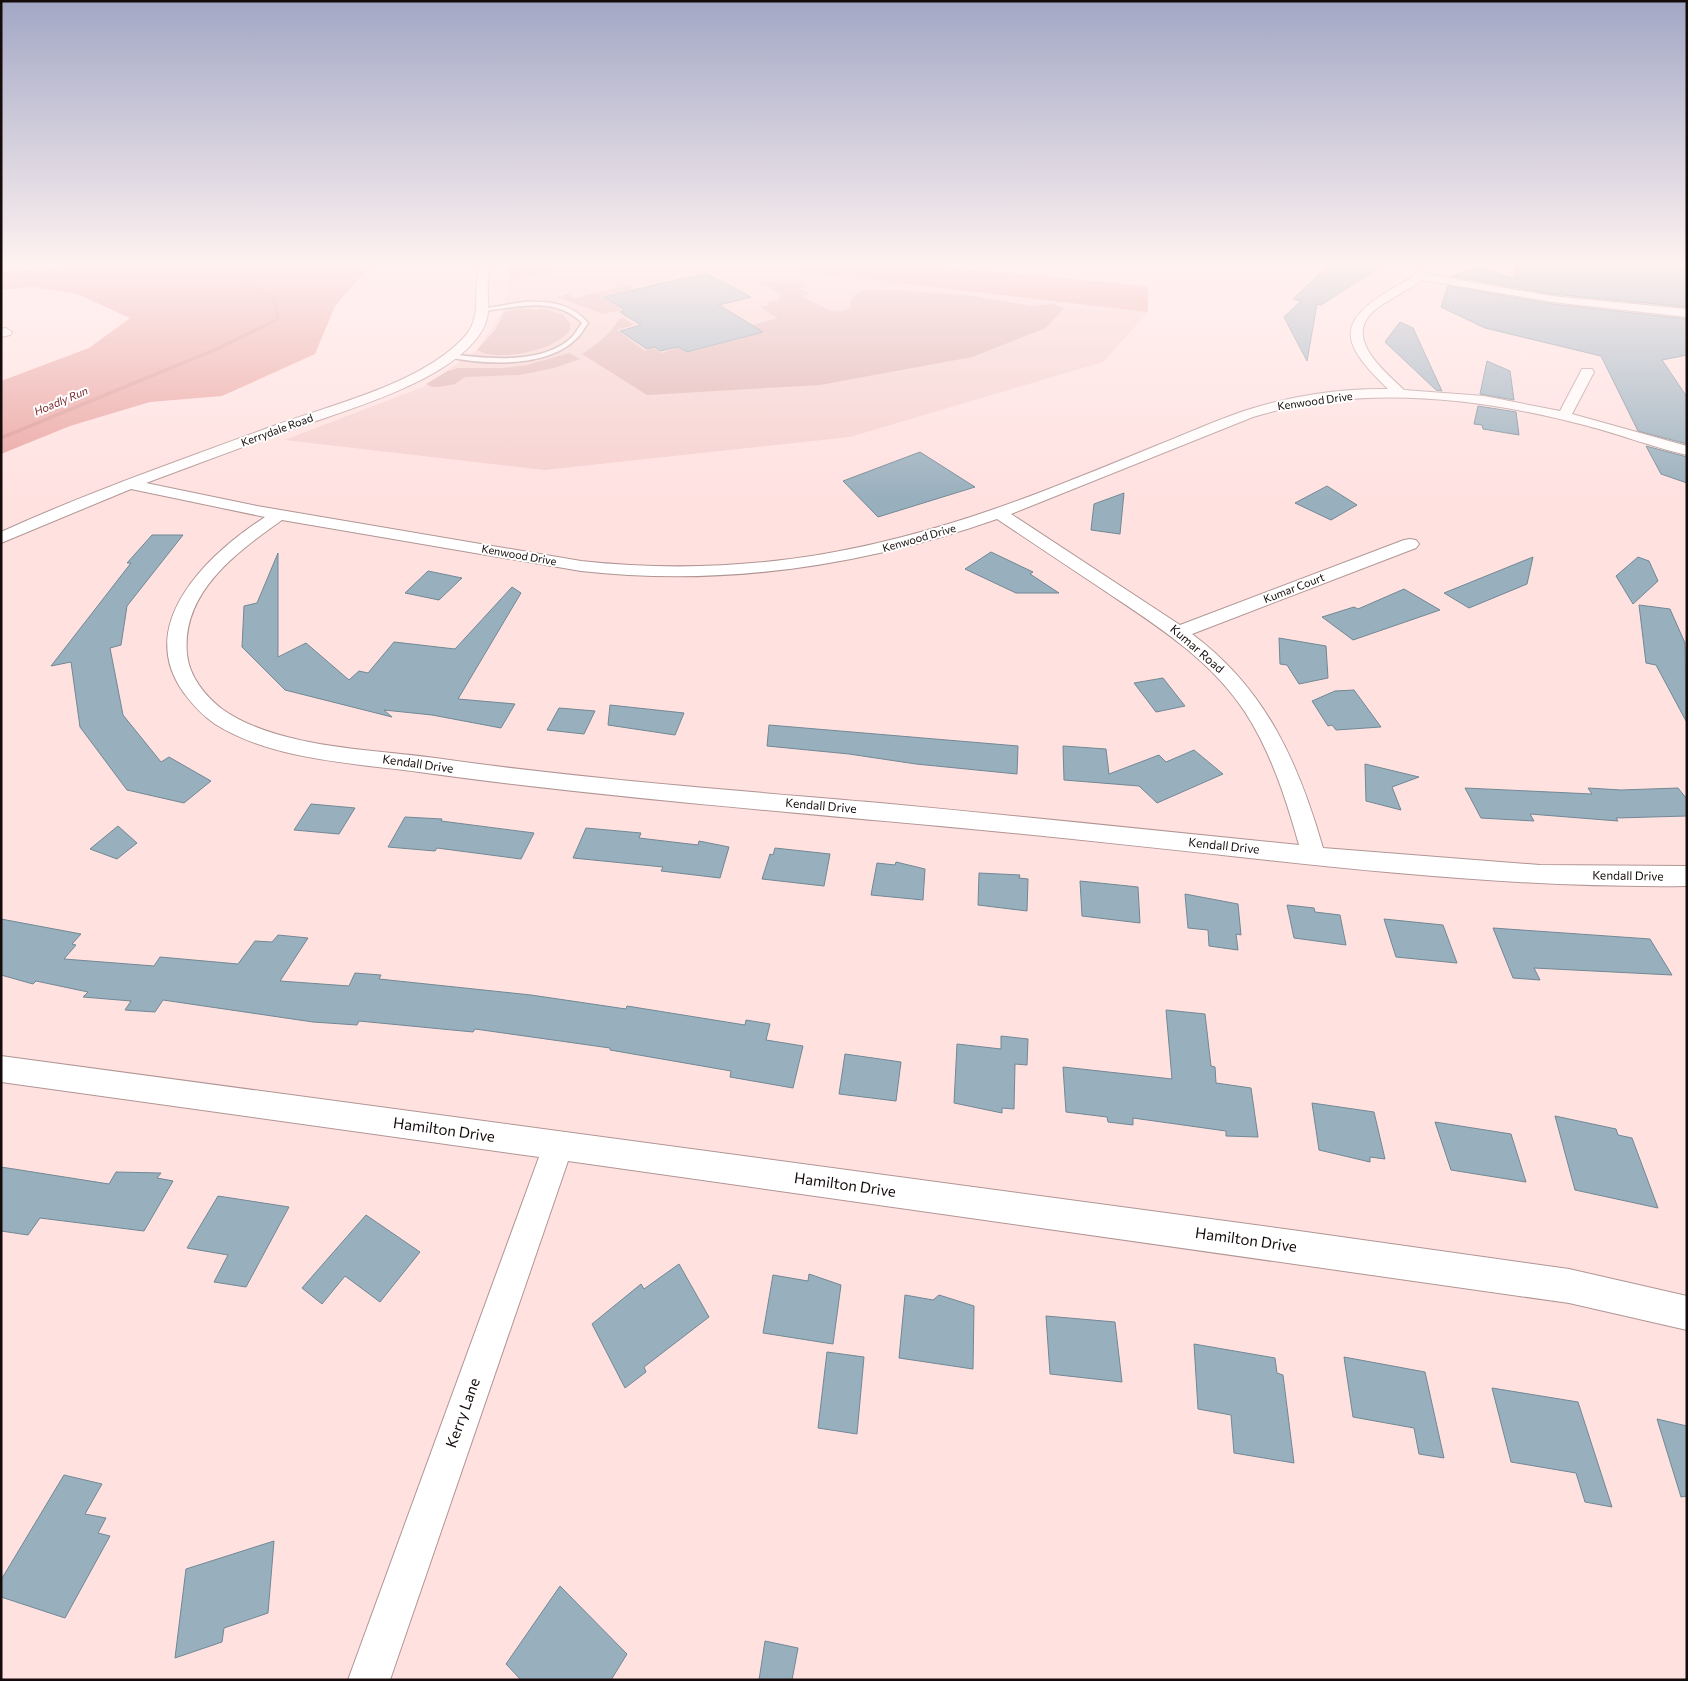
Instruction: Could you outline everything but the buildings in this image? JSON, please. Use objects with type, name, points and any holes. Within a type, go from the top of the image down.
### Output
[{"type":"street","name":"Kerrydale Road","points":[[1,538],[81,503],[377,393],[407,380],[450,356],[466,342]]},
{"type":"street","points":[[1358,342],[1369,362],[1400,393]]},
{"type":"street","points":[[1564,416],[1587,372]]},
{"type":"street","name":"Kenwood Drive","points":[[131,484],[178,496],[277,516],[343,525],[584,567],[688,571],[785,565],[895,546],[999,513],[1254,412],[1303,400],[1400,393],[1488,401],[1564,416],[1687,451]]},
{"type":"street","name":"Kumar Road","points":[[999,513],[1179,632],[1206,654],[1233,682],[1252,706],[1279,756],[1302,814],[1314,856]]},
{"type":"street","name":"Kendall Drive","points":[[277,516],[236,545],[214,567],[187,604],[176,630],[174,643],[177,661],[185,682],[205,706],[234,726],[266,739],[311,750],[515,777],[1424,867],[1525,874],[1687,876]]},
{"type":"street","name":"Kumar Court","points":[[1179,632],[1410,544]]},
{"type":"street","name":"Hamilton Drive","points":[[1,1069],[1299,1247],[1559,1285],[1687,1313]]},
{"type":"street","name":"Kerry Lane","points":[[369,1680],[558,1146]]},
{"type":"lane","points":[[450,356],[494,362],[537,355],[569,342]]},
{"type":"shaded area","points":[[97,342],[320,342],[315,354],[222,396],[150,402],[70,426],[1,454],[1,381],[89,348]]},
{"type":"shaded area","points":[[482,342],[1121,342],[1103,362],[850,437],[544,470],[284,440],[423,387],[477,350]]},
{"type":"shaded area","points":[[484,342],[554,342],[540,349],[512,355],[486,354],[477,350]]},
{"type":"shaded area","points":[[599,342],[634,342],[645,351],[654,348],[661,353],[678,348],[687,353],[725,342],[1009,342],[972,357],[820,385],[647,395],[582,354]]},
{"type":"shaded area","points":[[569,353],[580,359],[554,368],[520,375],[465,377],[455,384],[439,387],[432,387],[426,384],[448,371],[458,368],[503,368],[527,365]]},
{"type":"waterway","name":"Hoadly Run","points":[[1,438],[230,342]]}]
